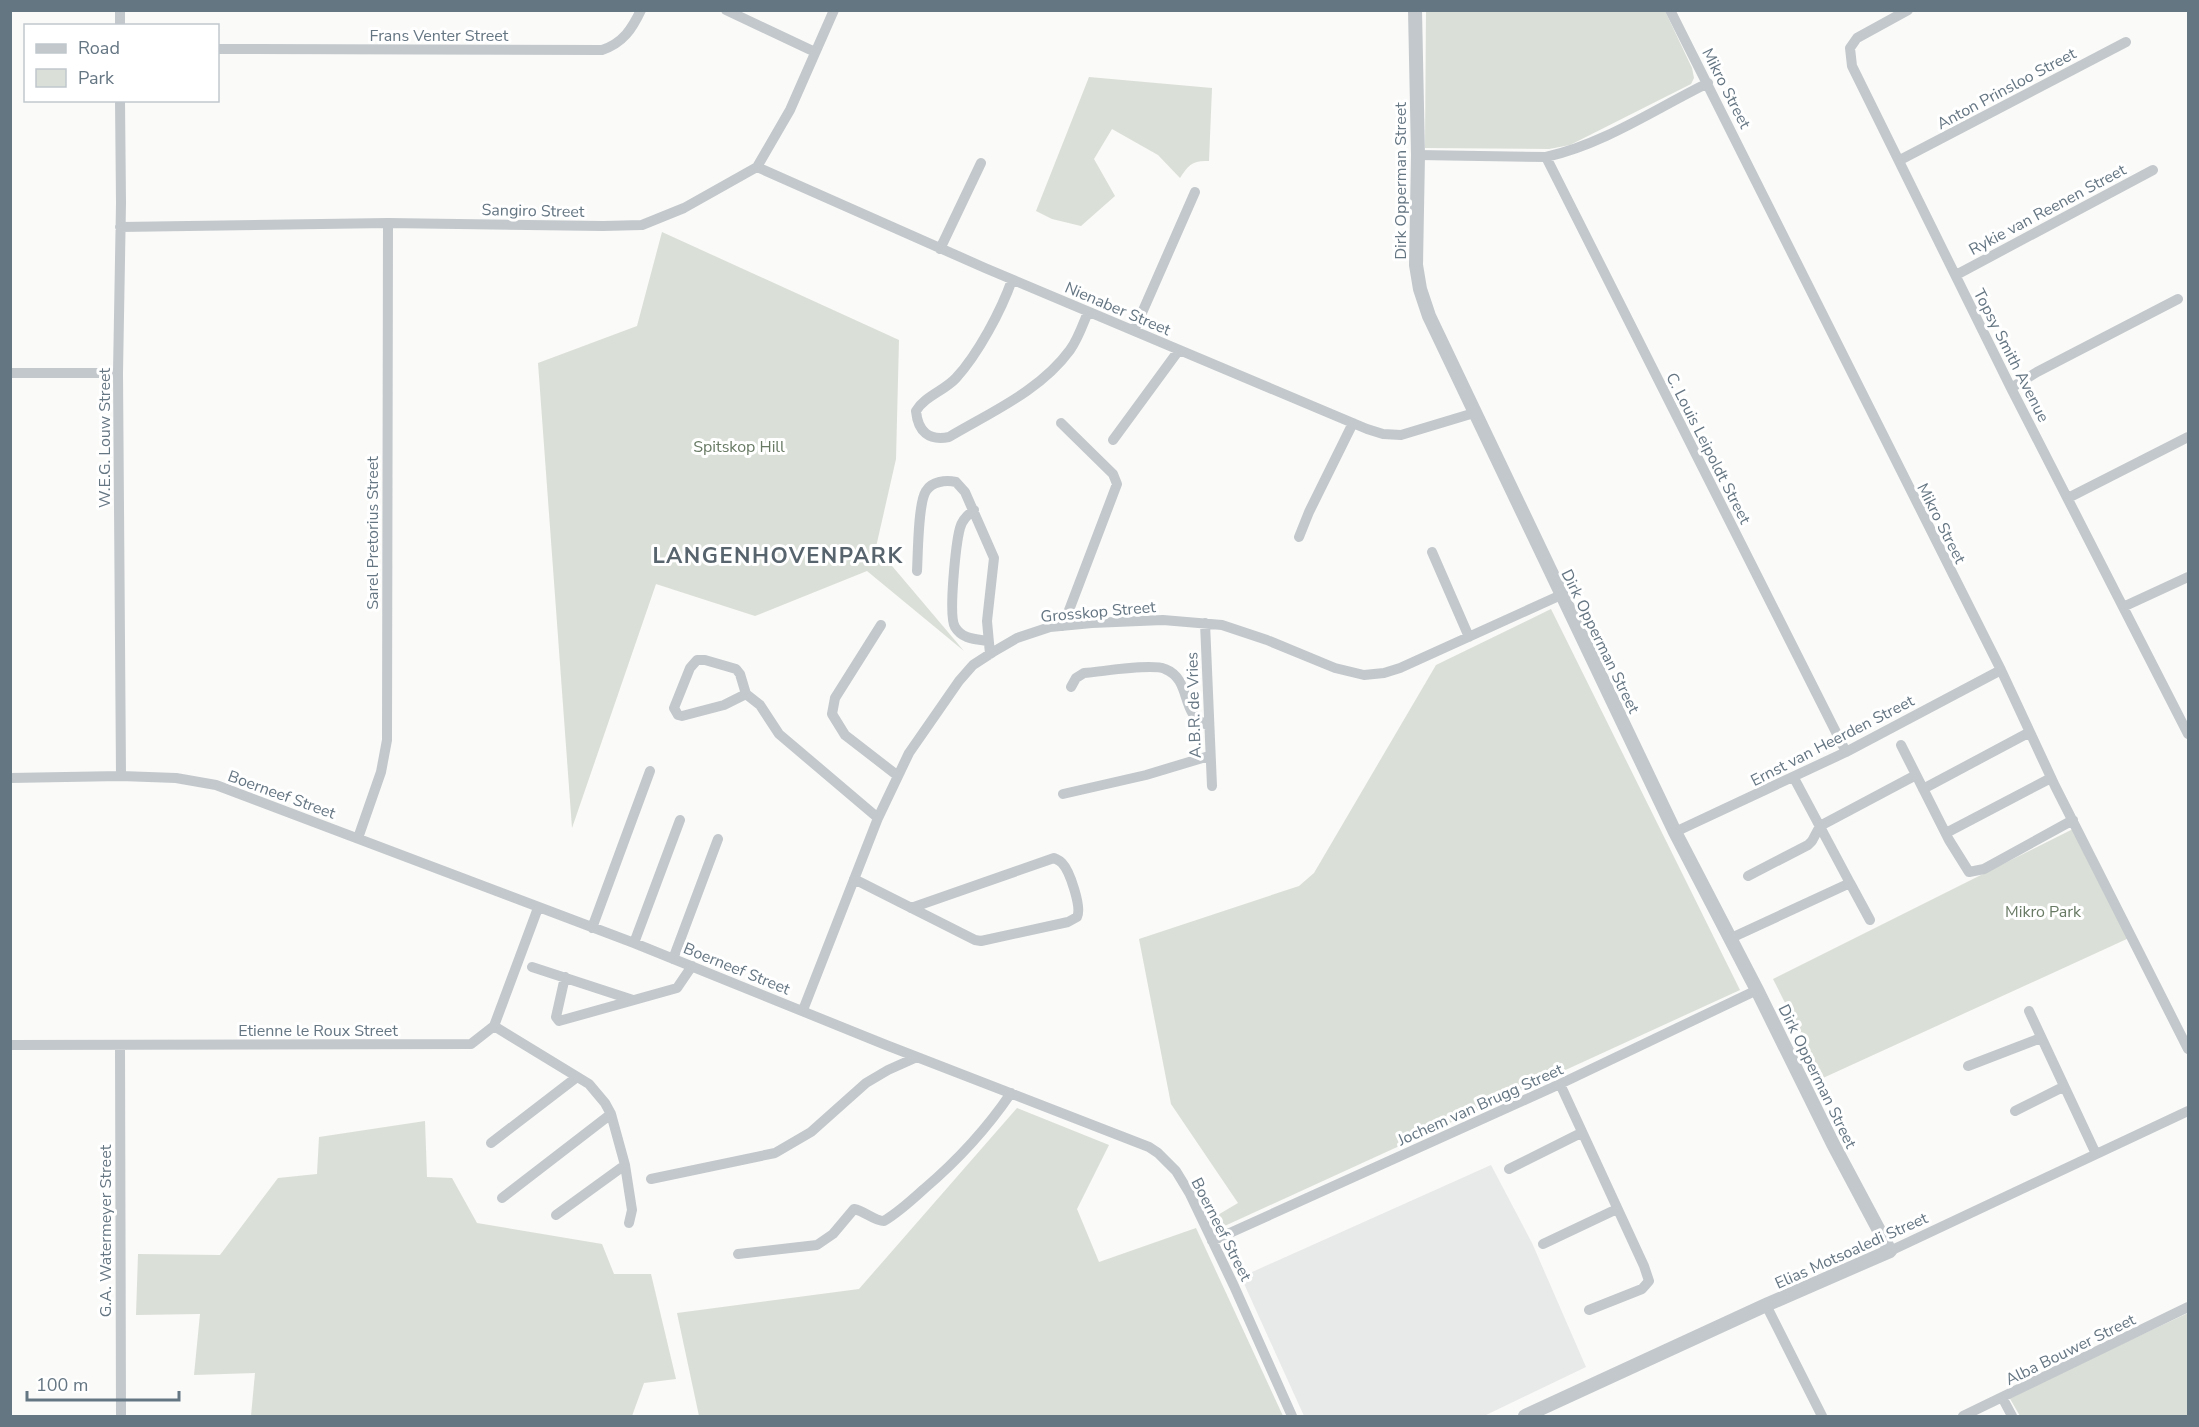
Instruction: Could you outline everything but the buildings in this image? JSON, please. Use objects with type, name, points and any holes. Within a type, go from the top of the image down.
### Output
[{"type":"street","name":"Frans Venter Street","points":[[219,49],[602,51],[628,34],[641,10]]},
{"type":"street","points":[[726,10],[814,52]]},
{"type":"street","points":[[757,167],[790,110],[834,10]]},
{"type":"street","name":"Dirk Opperman Street","points":[[1415,10],[1418,155],[1416,265],[1420,289],[1440,340],[1474,413],[1675,832],[1833,1144],[1890,1251]]},
{"type":"street","name":"Mikro Street","points":[[1670,10],[1708,82],[1856,385],[2001,670],[2052,778],[2188,1049]]},
{"type":"street","name":"Topsy Smith Avenue","points":[[1908,10],[1861,35],[1850,48],[1852,66],[2011,388],[2123,607],[2185,720],[2188,734]]},
{"type":"street","name":"Anton Prinsloo Street","points":[[1900,160],[2126,42]]},
{"type":"street","points":[[1418,155],[1546,157],[1566,152],[1598,140],[1708,82]]},
{"type":"street","name":"W.E.G. Louw Street","points":[[120,102],[118,373],[121,776]]},
{"type":"street","name":"C. Louis Leipoldt Street","points":[[1546,157],[1846,752]]},
{"type":"street","points":[[940,249],[981,163]]},
{"type":"street","name":"Sangiro Street","points":[[120,227],[388,223],[642,225],[684,208],[757,167]]},
{"type":"street","name":"Nienaber Street","points":[[757,167],[1012,280],[1383,434],[1401,435],[1474,413]]},
{"type":"street","name":"Rykie van Reenen Street","points":[[1956,275],[2153,170]]},
{"type":"street","points":[[1134,331],[1195,192]]},
{"type":"street","name":"Sarel Pretorius Street","points":[[358,838],[381,772],[387,740],[388,223]]},
{"type":"street","points":[[1012,280],[1003,304],[957,377],[924,401],[916,411],[921,428],[929,437],[937,439],[949,437],[1019,397],[1036,384],[1072,348],[1088,312]]},
{"type":"street","points":[[2011,388],[2037,372],[2178,299]]},
{"type":"street","points":[[1113,440],[1179,350]]},
{"type":"street","points":[[10,373],[118,373]]},
{"type":"street","points":[[1061,423],[1113,474],[1117,484],[1063,626]]},
{"type":"street","points":[[1299,537],[1353,423]]},
{"type":"street","points":[[2068,498],[2188,437]]},
{"type":"street","points":[[917,572],[923,500],[928,488],[938,482],[956,482],[963,488],[994,558],[987,621],[990,654]]},
{"type":"street","points":[[974,510],[963,520],[960,529],[952,621],[960,633],[969,639],[988,641]]},
{"type":"street","points":[[1432,552],[1469,637]]},
{"type":"street","points":[[2123,607],[2188,578]]},
{"type":"street","name":"Grosskop Street","points":[[802,1010],[878,818],[898,776],[922,732],[953,688],[973,665],[990,654],[1033,632],[1063,626],[1163,620],[1222,625],[1267,640],[1335,668],[1364,675],[1400,668],[1561,596]]},
{"type":"street","name":"A.B.R. de Vries","points":[[1205,623],[1212,786]]},
{"type":"street","points":[[881,626],[835,698],[832,714],[845,735],[898,776]]},
{"type":"street","points":[[746,694],[724,705],[682,716],[678,715],[674,708],[694,663],[700,660],[734,667],[740,674],[746,694],[760,705],[779,734],[878,818]]},
{"type":"street","points":[[1071,687],[1076,678],[1084,673],[1163,668],[1172,673],[1182,685],[1191,714],[1200,723],[1208,725]]},
{"type":"street","name":"Ernst van Heerden Street","points":[[1675,832],[1794,778],[2001,670]]},
{"type":"street","points":[[1923,789],[2030,732]]},
{"type":"street","points":[[1901,745],[1966,870],[1971,873],[1984,869],[2073,820]]},
{"type":"street","points":[[1063,794],[1146,775],[1209,756]]},
{"type":"street","points":[[592,928],[650,771]]},
{"type":"street","name":"Boerneef Street","points":[[10,778],[121,776],[176,778],[216,785],[634,943],[1149,1147],[1176,1172],[1212,1240],[1292,1416]]},
{"type":"street","points":[[1748,876],[1808,845],[1820,826],[1916,776]]},
{"type":"street","points":[[1794,778],[1870,920]]},
{"type":"street","points":[[1946,833],[2052,778]]},
{"type":"street","points":[[634,943],[680,820]]},
{"type":"street","points":[[673,959],[718,839]]},
{"type":"street","points":[[854,879],[911,908],[981,941],[1068,922],[1077,917],[1079,908],[1066,870],[1061,861],[1054,858],[911,908]]},
{"type":"street","points":[[1729,939],[1850,883]]},
{"type":"street","points":[[537,908],[494,1026],[577,1077],[598,1093],[611,1114],[625,1165],[632,1210],[629,1223]]},
{"type":"street","points":[[565,977],[556,1017],[559,1021],[677,988],[692,966]]},
{"type":"street","points":[[532,967],[633,1000]]},
{"type":"street","name":"Jochem van Brugg Street","points":[[1212,1240],[1560,1084],[1757,990]]},
{"type":"street","points":[[2029,1011],[2096,1154]]},
{"type":"street","name":"Etienne le Roux Street","points":[[10,1045],[449,1045],[471,1044],[494,1026]]},
{"type":"street","points":[[1968,1066],[2041,1038]]},
{"type":"street","name":"G.A. Watermeyer Street","points":[[120,1045],[121,1416]]},
{"type":"street","points":[[651,1179],[775,1153],[811,1132],[866,1083],[917,1057]]},
{"type":"street","points":[[491,1143],[577,1077]]},
{"type":"street","points":[[1560,1084],[1649,1281],[1642,1289],[1589,1310]]},
{"type":"street","points":[[2014,1111],[2063,1087]]},
{"type":"street","points":[[738,1254],[821,1243],[833,1234],[854,1209],[884,1221],[913,1199],[961,1156],[990,1124],[1011,1093]]},
{"type":"street","name":"Elias Motsoaledi Street","points":[[1525,1416],[1766,1305],[1890,1251],[2188,1111]]},
{"type":"street","points":[[502,1198],[611,1114]]},
{"type":"street","points":[[1509,1169],[1581,1133]]},
{"type":"street","points":[[556,1215],[625,1165]]},
{"type":"street","points":[[1543,1244],[1617,1209]]},
{"type":"street","points":[[1766,1305],[1822,1416]]},
{"type":"street","name":"Alba Bouwer Street","points":[[1964,1416],[2188,1307]]},
{"type":"street","points":[[2003,1399],[2012,1416]]},
{"type":"shaded area","points":[[1491,1165],[1532,1243],[1586,1367],[1484,1416],[1304,1416],[1241,1277]]},
{"type":"green space","points":[[1426,11],[1665,11],[1692,68],[1694,78],[1691,84],[1570,145],[1549,149],[1425,148]]},
{"type":"green space","points":[[1089,77],[1212,88],[1209,161],[1192,164],[1180,178],[1158,155],[1112,129],[1094,159],[1115,196],[1081,226],[1052,219],[1036,211]]},
{"type":"green space","name":"Spitskop Hill","points":[[662,232],[899,340],[896,459],[876,547],[964,651],[867,571],[755,616],[656,584],[572,828],[538,363],[637,326]]},
{"type":"green space","points":[[1551,609],[1740,990],[1218,1229],[1211,1219],[1238,1203],[1171,1104],[1139,939],[1299,886],[1314,873],[1436,665]]},
{"type":"green space","name":"Mikro Park","points":[[2075,828],[2129,938],[1823,1078],[1773,979]]},
{"type":"green space","points":[[1017,1108],[1109,1145],[1077,1209],[1099,1262],[1196,1228],[1283,1416],[699,1416],[677,1313],[859,1289]]},
{"type":"green space","points":[[425,1121],[427,1177],[452,1178],[477,1223],[602,1244],[614,1274],[651,1274],[676,1379],[644,1383],[632,1416],[251,1416],[255,1373],[194,1375],[200,1314],[136,1315],[138,1254],[220,1255],[278,1178],[317,1174],[319,1137]]},
{"type":"green space","points":[[2188,1313],[2188,1416],[2020,1416],[2009,1397]]},
{"type":"district","name":"LANGENHOVENPARK","points":[[778,555]]}]
